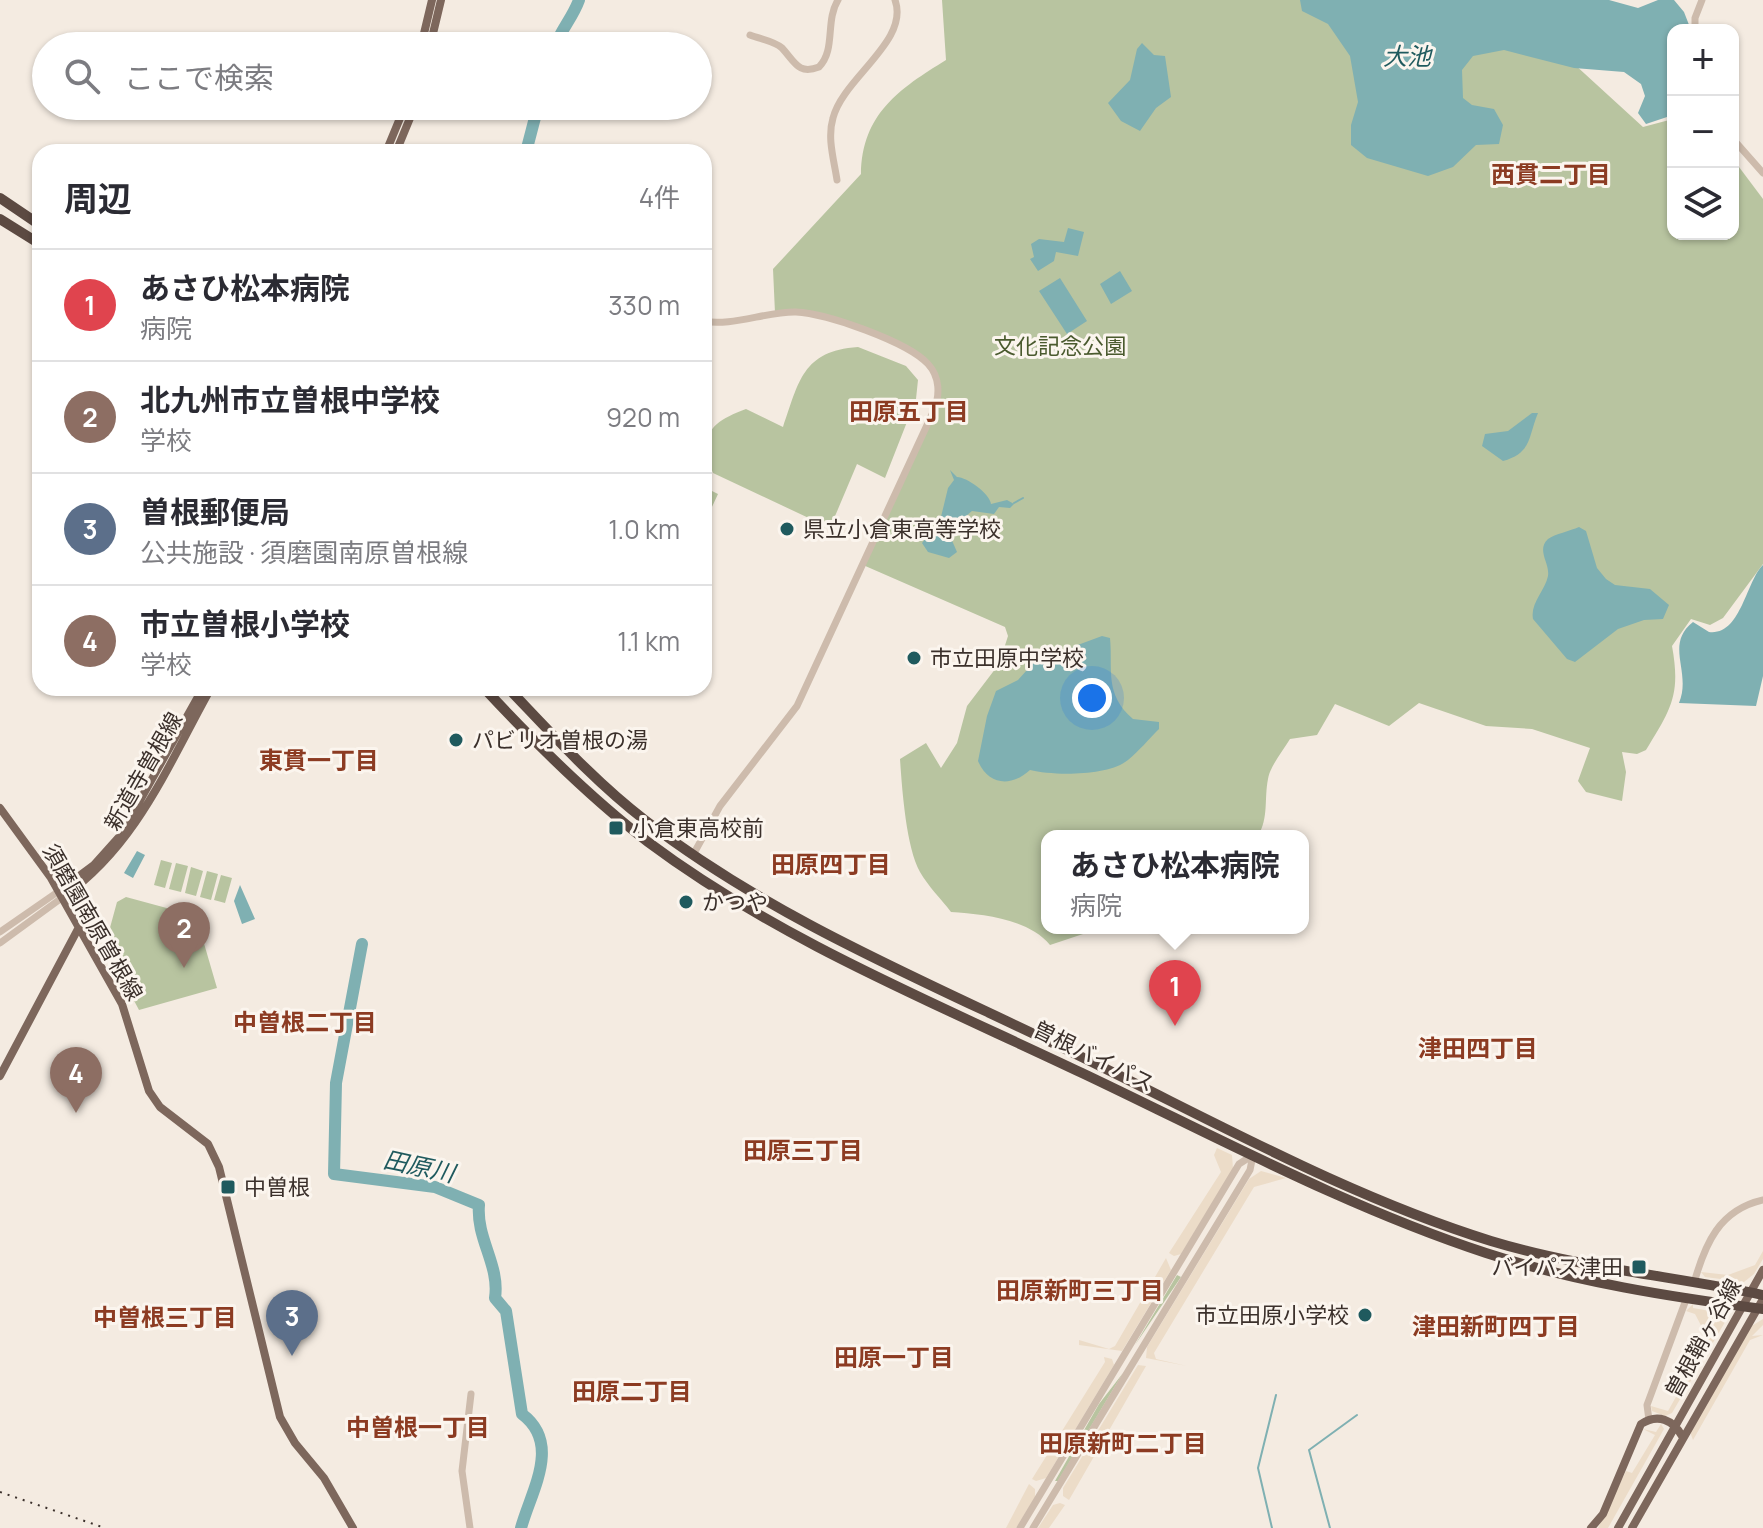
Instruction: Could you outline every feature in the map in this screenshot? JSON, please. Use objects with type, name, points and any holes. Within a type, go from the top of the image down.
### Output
[{"type":"highway","points":[[0,198],[32,220]]},
{"type":"highway","points":[[0,219],[32,239]]},
{"type":"highway","name":"曽根バイパス","points":[[492,696],[563,770],[674,860],[740,903],[886,980],[1253,1155],[1392,1218],[1485,1253],[1582,1278],[1687,1297],[1742,1306],[1762,1302]]},
{"type":"highway","name":"曽根バイパス","points":[[516,696],[613,794],[693,855],[813,927],[1397,1206],[1488,1240],[1583,1264],[1750,1292],[1762,1302]]},
{"type":"highway","points":[[1237,1132],[1253,1155],[1267,1150],[1279,1152]]},
{"type":"main road","points":[[424,32],[432,0]]},
{"type":"main road","points":[[433,32],[441,0]]},
{"type":"main road","points":[[389,144],[399,120]]},
{"type":"main road","points":[[399,144],[409,120]]},
{"type":"main road","name":"新道寺曽根線","points":[[61,894],[94,865],[120,836],[199,696]]},
{"type":"main road","name":"新道寺曽根線","points":[[61,894],[99,870],[122,844],[206,696]]},
{"type":"main road","name":"須磨園南原曽根線","points":[[0,808],[61,894],[122,1004],[149,1091],[160,1107],[208,1144],[219,1167],[280,1417],[287,1431],[324,1478],[353,1528]]},
{"type":"main road","points":[[0,1076],[79,927]]},
{"type":"main road","name":"曽根鞘ヶ谷線","points":[[1675,1424],[1763,1270]]},
{"type":"main road","name":"曽根鞘ヶ谷線","points":[[1591,1528],[1603,1514],[1639,1428],[1657,1418],[1675,1424],[1682,1436],[1762,1302]]},
{"type":"main road","points":[[1618,1528],[1675,1424]]},
{"type":"main road","points":[[1632,1528],[1682,1436]]},
{"type":"street","points":[[750,35],[781,47],[799,68],[808,71],[819,67],[828,51],[829,22],[838,0]]},
{"type":"street","points":[[837,180],[831,145],[832,121],[844,93],[892,33],[898,9],[895,0]]},
{"type":"street","points":[[1695,24],[1702,0]]},
{"type":"street","points":[[1739,146],[1763,173]]},
{"type":"street","points":[[693,855],[720,806],[797,706],[934,410],[939,386],[929,365],[917,354],[840,320],[798,312],[712,320]]},
{"type":"street","points":[[0,932],[61,894]]},
{"type":"street","points":[[0,943],[61,894]]},
{"type":"street","points":[[1231,1144],[1237,1151],[1239,1164]]},
{"type":"street","points":[[1020,1528],[1239,1164],[1253,1155]]},
{"type":"street","points":[[1033,1528],[1250,1170],[1253,1155]]},
{"type":"street","points":[[1250,1170],[1261,1163],[1274,1164]]},
{"type":"street","points":[[1694,1283],[1715,1228],[1748,1203],[1763,1200]]},
{"type":"street","points":[[1649,1420],[1647,1405],[1687,1297]]},
{"type":"street","points":[[470,1528],[462,1471],[471,1394]]},
{"type":"green space","name":"文化記念公園","points":[[942,0],[1504,0],[1643,127],[1667,121],[1667,240],[1739,240],[1739,167],[1763,199],[1763,564],[1723,618],[1710,625],[1691,619],[1672,646],[1675,677],[1672,701],[1646,750],[1637,754],[1622,752],[1626,772],[1622,801],[1586,792],[1578,781],[1590,748],[1532,729],[1486,726],[1419,703],[1389,726],[1335,704],[1317,735],[1290,739],[1274,764],[1269,774],[1261,830],[1041,830],[1041,934],[1083,934],[1050,945],[1041,936],[1018,924],[991,916],[951,912],[915,861],[906,817],[900,759],[926,743],[941,768],[957,743],[967,706],[999,664],[1008,636],[1005,627],[863,565],[937,402],[934,375],[922,359],[905,347],[861,328],[813,316],[775,313],[773,269],[861,174],[863,153],[876,119],[886,105],[946,60]]},
{"type":"green space","points":[[858,347],[906,366],[918,380],[916,399],[885,478],[857,464],[830,528],[713,473],[712,430],[724,419],[746,409],[783,427],[806,372],[814,362],[839,350]]},
{"type":"green space","points":[[712,491],[718,494],[712,507]]},
{"type":"green space","points":[[161,860],[172,863],[165,888],[154,885]]},
{"type":"green space","points":[[176,863],[188,866],[181,892],[169,889]]},
{"type":"green space","points":[[191,867],[203,871],[196,896],[185,893]]},
{"type":"green space","points":[[207,871],[218,874],[211,900],[200,897]]},
{"type":"green space","points":[[221,875],[232,878],[225,903],[214,900]]},
{"type":"green space","points":[[126,897],[196,916],[217,988],[139,1010],[105,946],[117,902]]},
{"type":"green space","points":[[1177,1275],[1181,1277],[1135,1345]]},
{"type":"green space","points":[[1123,1373],[1058,1481],[1055,1481],[1099,1404]]},
{"type":"shaded area","points":[[1217,1148],[1232,1155],[1233,1169],[1181,1254],[1174,1256],[1169,1253],[1221,1172],[1214,1155]]},
{"type":"shaded area","points":[[1261,1171],[1286,1178],[1254,1187],[1154,1353],[1156,1359],[1187,1366],[1146,1358],[1147,1347],[1249,1179]]},
{"type":"shaded area","points":[[1763,1251],[1763,1259],[1754,1274],[1744,1282],[1705,1277],[1701,1272],[1728,1275],[1755,1265]]},
{"type":"shaded area","points":[[1166,1258],[1171,1270],[1122,1351],[1079,1345],[1079,1340],[1109,1349],[1115,1346]]},
{"type":"shaded area","points":[[1693,1304],[1693,1308],[1721,1309],[1725,1322],[1672,1413],[1665,1416],[1652,1411],[1651,1406],[1668,1411],[1699,1356],[1706,1335],[1695,1314],[1686,1311]]},
{"type":"shaded area","points":[[1763,1319],[1763,1325],[1752,1336],[1763,1335],[1750,1340],[1693,1440],[1690,1432],[1750,1327]]},
{"type":"shaded area","points":[[1104,1357],[1112,1359],[1114,1365],[1046,1478],[1032,1479],[1105,1362]]},
{"type":"shaded area","points":[[1138,1365],[1146,1366],[1069,1500],[1063,1496],[1063,1488]]},
{"type":"shaded area","points":[[1661,1424],[1664,1429],[1608,1528],[1598,1528],[1626,1471],[1632,1473],[1655,1435],[1643,1429],[1656,1432]]},
{"type":"shaded area","points":[[1029,1484],[1035,1489],[1035,1497],[1016,1528],[1006,1528]]},
{"type":"shaded area","points":[[1053,1505],[1065,1505],[1049,1528],[1038,1528]]},
{"type":"water","name":"大池","points":[[1300,0],[1609,0],[1638,8],[1658,0],[1674,0],[1689,24],[1667,24],[1667,117],[1646,124],[1638,113],[1645,96],[1641,84],[1624,72],[1574,68],[1504,50],[1473,56],[1462,70],[1463,98],[1472,105],[1494,109],[1503,125],[1499,144],[1476,145],[1453,167],[1428,176],[1367,158],[1351,145],[1351,125],[1358,102],[1350,56],[1328,24],[1302,11]]},
{"type":"water","points":[[1142,43],[1154,55],[1165,56],[1171,97],[1156,108],[1140,131],[1121,121],[1108,103],[1130,80],[1137,49]]},
{"type":"water","points":[[1068,228],[1084,232],[1078,256],[1056,252],[1054,261],[1038,271],[1030,259],[1034,257],[1031,244],[1039,239],[1064,242]]},
{"type":"water","points":[[1120,271],[1132,291],[1111,304],[1100,284]]},
{"type":"water","points":[[1060,278],[1087,321],[1067,334],[1039,291]]},
{"type":"water","points":[[1532,413],[1538,413],[1528,443],[1519,454],[1503,461],[1482,446],[1485,434],[1508,431]]},
{"type":"water","points":[[950,470],[977,487],[991,504],[1007,500],[1014,504],[1010,508],[999,507],[994,514],[972,511],[955,525],[950,536],[957,552],[949,558],[928,552],[922,543],[940,521],[948,488],[954,480]]},
{"type":"water","points":[[1579,527],[1586,531],[1597,568],[1606,579],[1615,585],[1650,589],[1669,605],[1663,619],[1644,620],[1618,629],[1575,662],[1567,659],[1533,619],[1533,613],[1548,576],[1543,552],[1545,543],[1551,537]]},
{"type":"water","points":[[1763,565],[1763,676],[1756,706],[1679,703],[1683,680],[1679,650],[1685,631],[1693,622],[1709,632],[1720,631],[1729,625]]},
{"type":"water","points":[[1102,636],[1110,638],[1112,681],[1124,710],[1133,719],[1159,722],[1159,729],[1128,760],[1108,769],[1067,774],[1030,770],[1009,781],[988,776],[978,761],[987,716],[996,691],[1018,680],[1035,661],[1056,658],[1075,646]]},
{"type":"water","points":[[137,851],[145,855],[133,878],[124,873]]},
{"type":"water","points":[[240,885],[255,919],[242,924],[234,901]]},
{"type":"waterway","name":"田原川","points":[[562,32],[579,0]]},
{"type":"waterway","name":"田原川","points":[[528,144],[534,120]]},
{"type":"waterway","points":[[1014,503],[1023,498]]},
{"type":"waterway","name":"田原川","points":[[362,944],[336,1083],[334,1174],[435,1187],[479,1205],[481,1229],[494,1274],[495,1298],[506,1311],[522,1414],[534,1426],[542,1453],[536,1484],[521,1528]]},
{"type":"waterway","points":[[1272,1528],[1258,1468],[1276,1395]]},
{"type":"waterway","points":[[1330,1528],[1309,1450],[1357,1415]]},
{"type":"railway","points":[[0,1492],[105,1528]]},
{"type":"place","name":"県立小倉東高等学校","points":[[787,529]]},
{"type":"place","name":"市立田原中学校","points":[[914,658]]},
{"type":"place","name":"パビリオ曽根の湯","points":[[456,740]]},
{"type":"place","name":"小倉東高校前","points":[[616,828]]},
{"type":"place","name":"かつや","points":[[686,902]]},
{"type":"place","name":"北九州市立曽根中学校","points":[[184,968]]},
{"type":"place","name":"あさひ松本病院","points":[[1175,1026]]},
{"type":"place","name":"市立曽根小学校","points":[[76,1113]]},
{"type":"place","name":"中曽根","points":[[228,1187]]},
{"type":"place","name":"バイパス津田","points":[[1639,1267]]},
{"type":"place","name":"市立田原小学校","points":[[1365,1315]]},
{"type":"place","name":"曽根郵便局","points":[[292,1356]]},
{"type":"district","name":"西貫二丁目","points":[[1551,175]]},
{"type":"district","name":"田原五丁目","points":[[909,412]]},
{"type":"district","name":"東貫一丁目","points":[[319,761]]},
{"type":"district","name":"田原四丁目","points":[[831,865]]},
{"type":"district","name":"中曽根二丁目","points":[[305,1023]]},
{"type":"district","name":"津田四丁目","points":[[1478,1049]]},
{"type":"district","name":"田原三丁目","points":[[803,1151]]},
{"type":"district","name":"田原新町三丁目","points":[[1080,1291]]},
{"type":"district","name":"中曽根三丁目","points":[[165,1318]]},
{"type":"district","name":"津田新町四丁目","points":[[1496,1327]]},
{"type":"district","name":"田原一丁目","points":[[894,1358]]},
{"type":"district","name":"田原二丁目","points":[[632,1392]]},
{"type":"district","name":"中曽根一丁目","points":[[418,1428]]},
{"type":"district","name":"田原新町二丁目","points":[[1123,1444]]}]
